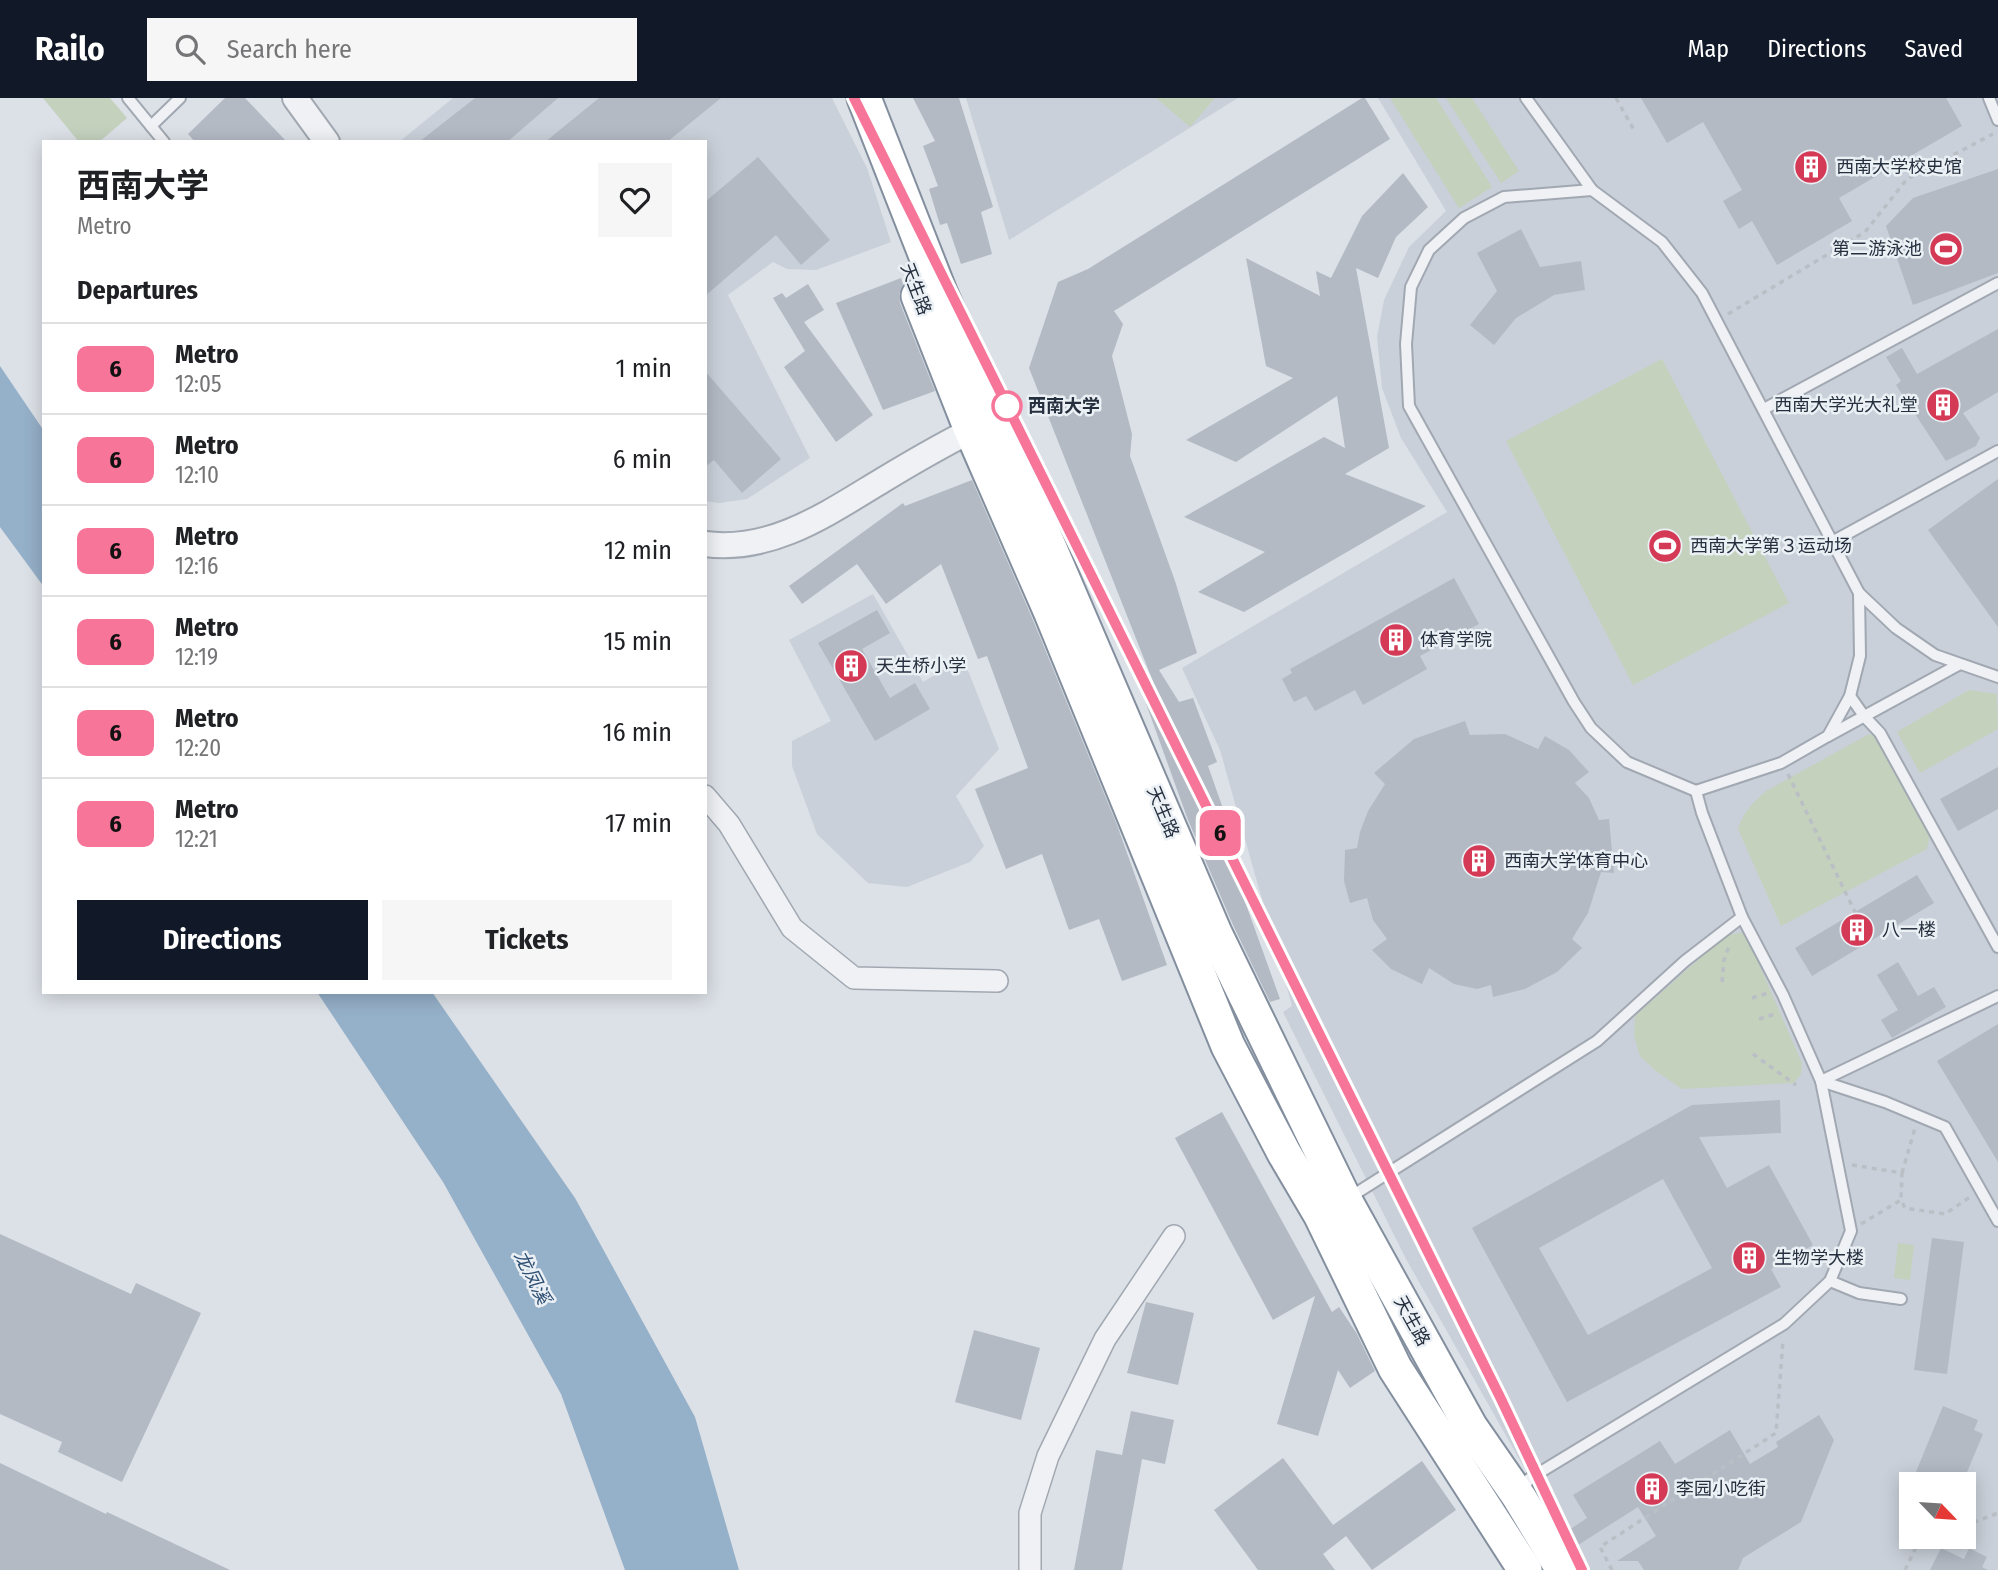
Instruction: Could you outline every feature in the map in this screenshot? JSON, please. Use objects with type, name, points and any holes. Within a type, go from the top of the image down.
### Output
[{"type":"highway","name":"天生路","points":[[842,98],[983,424],[1215,933],[1333,1207],[1470,1426],[1504,1506],[1525,1570]]},
{"type":"highway","name":"天生路","points":[[864,98],[940,292],[983,424]]},
{"type":"highway","name":"天生路","points":[[1504,1506],[1563,1570]]},
{"type":"street","points":[[295,98],[326,140]]},
{"type":"street","points":[[707,544],[749,543],[782,536],[815,521],[983,424]]},
{"type":"street","points":[[707,798],[729,824],[792,928],[854,978],[998,981]]},
{"type":"street","points":[[1030,1570],[1030,1513],[1048,1456],[1105,1339],[1174,1236]]},
{"type":"lane","points":[[128,98],[162,140]]},
{"type":"lane","points":[[151,126],[180,98]]},
{"type":"lane","points":[[1526,98],[1592,190],[1662,242],[1702,293],[1859,593],[1896,628],[1935,655],[1998,677]]},
{"type":"lane","points":[[1989,98],[1998,120]]},
{"type":"lane","points":[[1592,190],[1504,197],[1464,218],[1429,250],[1411,287],[1406,344],[1409,406],[1574,702],[1591,727],[1627,762],[1696,791],[1781,763],[1958,664]]},
{"type":"lane","points":[[1764,410],[1998,284]]},
{"type":"lane","points":[[1832,542],[1998,451]]},
{"type":"lane","points":[[1828,736],[1850,696],[1860,656],[1859,593]]},
{"type":"lane","points":[[1850,696],[1880,733],[1998,947]]},
{"type":"lane","points":[[1504,1506],[1529,1479],[1784,1324],[1830,1281],[1851,1231],[1821,1081],[1783,995],[1742,917],[1696,791]]},
{"type":"lane","points":[[1333,1207],[1597,1041],[1685,961],[1742,917]]},
{"type":"lane","points":[[1821,1081],[1998,996]]},
{"type":"lane","points":[[1821,1081],[1945,1127],[1998,1221]]},
{"type":"lane","points":[[1830,1281],[1859,1293],[1900,1299]]},
{"type":"path","points":[[1616,98],[1635,132]]},
{"type":"path","points":[[1717,320],[1865,232],[1907,179],[1998,131]]},
{"type":"path","points":[[1781,763],[1854,912]]},
{"type":"path","points":[[1722,982],[1724,960],[1731,940],[1749,930]]},
{"type":"path","points":[[1753,1054],[1796,1085]]},
{"type":"path","points":[[1918,1116],[1902,1173],[1901,1200],[1905,1208],[1945,1214],[1980,1190]]},
{"type":"path","points":[[1838,1163],[1902,1173]]},
{"type":"path","points":[[1851,1231],[1901,1200]]},
{"type":"path","points":[[1612,1570],[1600,1547],[1776,1433],[1784,1324]]},
{"type":"path","points":[[1976,1521],[1998,1513]]},
{"type":"path","points":[[1905,1570],[1916,1549]]},
{"type":"shaded area","points":[[453,98],[832,98],[867,168],[891,242],[816,270],[787,269],[773,262],[728,295],[810,458],[747,499],[719,503],[707,501],[707,140],[401,140]]},
{"type":"shaded area","points":[[966,98],[1238,98],[1009,240]]},
{"type":"shaded area","points":[[1378,98],[1998,98],[1998,1570],[1582,1570],[1406,1259],[1283,1012],[1292,1006],[1220,750],[1182,668],[1447,512],[1401,438],[1382,388],[1377,337],[1384,300],[1409,247],[1446,211]]},
{"type":"shaded area","points":[[873,594],[923,682],[963,658],[999,749],[956,796],[984,846],[970,862],[907,887],[868,883],[817,834],[792,766],[792,741],[831,721],[789,640]]},
{"type":"green space","points":[[43,98],[110,98],[127,118],[101,140],[77,140]]},
{"type":"green space","points":[[1156,98],[1215,98],[1190,127]]},
{"type":"green space","points":[[1390,98],[1436,98],[1492,187],[1459,208]]},
{"type":"green space","points":[[1446,98],[1472,98],[1519,171],[1501,183]]},
{"type":"green space","points":[[1662,359],[1789,603],[1633,685],[1506,441]]},
{"type":"green space","points":[[1969,690],[1997,694],[1998,729],[1920,773],[1897,732]]},
{"type":"green space","points":[[1869,734],[1878,737],[1928,830],[1927,849],[1781,926],[1738,829],[1740,823],[1749,808],[1766,791]]},
{"type":"green space","points":[[1745,932],[1802,1063],[1801,1074],[1794,1083],[1682,1089],[1640,1056],[1634,1036],[1635,1016],[1726,935]]},
{"type":"green space","points":[[1898,1243],[1914,1245],[1910,1280],[1894,1278]]},
{"type":"water","points":[[0,366],[42,428],[42,584],[0,527]]},
{"type":"water","name":"龙凤溪","points":[[318,994],[433,994],[575,1198],[695,1417],[739,1570],[625,1570],[561,1394],[443,1182]]},
{"type":"building","points":[[225,98],[245,98],[285,140],[193,140],[188,134]]},
{"type":"building","points":[[475,98],[558,98],[509,140],[422,140]]},
{"type":"building","points":[[599,98],[721,98],[669,140],[547,140]]},
{"type":"building","points":[[913,98],[959,98],[993,207],[981,212],[992,254],[961,264],[947,223],[940,225],[929,189],[938,186],[923,146],[935,141]]},
{"type":"building","points":[[1365,98],[1390,139],[1114,311],[1123,324],[1112,356],[1132,434],[1130,456],[1175,581],[1197,653],[1159,670],[1179,702],[1193,698],[1217,762],[1208,766],[1249,882],[1239,885],[1280,999],[1270,1002],[1233,925],[1188,820],[1144,698],[1156,689],[1029,368],[1058,282],[1088,269]]},
{"type":"building","name":"西南大学校史馆","points":[[1641,98],[1946,98],[1962,126],[1839,198],[1852,221],[1777,265],[1752,221],[1739,229],[1723,201],[1742,190],[1703,122],[1667,143]]},
{"type":"building","points":[[758,157],[830,240],[801,265],[776,235],[707,294],[707,200]]},
{"type":"building","name":"第二游泳池","points":[[1998,169],[1998,273],[1913,305],[1886,226],[1913,198]]},
{"type":"building","points":[[1403,173],[1428,207],[1396,237],[1378,278],[1356,268],[1389,448],[1345,474],[1426,506],[1244,612],[1198,592],[1265,552],[1184,517],[1324,437],[1345,448],[1337,396],[1236,462],[1186,440],[1293,378],[1266,366],[1246,258],[1320,296],[1316,271],[1331,278],[1362,216]]},
{"type":"building","points":[[1521,229],[1540,267],[1581,261],[1585,290],[1554,295],[1516,318],[1494,345],[1470,325],[1497,291],[1477,253]]},
{"type":"building","points":[[901,278],[903,284],[899,294],[900,303],[935,391],[883,410],[836,303]]},
{"type":"building","points":[[808,284],[824,310],[804,322],[873,415],[836,442],[784,367],[805,351],[773,298],[782,293],[786,298]]},
{"type":"building","name":"西南大学光大礼堂","points":[[1998,329],[1998,392],[1963,413],[1980,438],[1976,446],[1946,461],[1896,385],[1901,381],[1886,357],[1902,348],[1917,374]]},
{"type":"building","points":[[707,373],[781,459],[742,493],[714,460],[707,465]]},
{"type":"building","points":[[1998,479],[1998,627],[1928,530]]},
{"type":"building","points":[[972,480],[1117,825],[1167,965],[1122,981],[1099,919],[1069,930],[1042,854],[1006,869],[975,789],[1028,768],[987,656],[978,659],[941,564],[886,604],[857,564],[802,604],[789,586],[903,503],[905,506]]},
{"type":"building","name":"体育学院","points":[[1454,578],[1479,624],[1420,656],[1427,669],[1363,705],[1355,690],[1315,711],[1306,696],[1294,702],[1282,679],[1292,673],[1290,669]]},
{"type":"building","name":"天生桥小学","points":[[877,610],[890,633],[862,649],[890,698],[915,683],[930,709],[875,741],[818,643]]},
{"type":"building","name":"西南大学体育中心","points":[[1465,721],[1470,735],[1505,734],[1538,749],[1545,736],[1569,750],[1589,772],[1575,783],[1589,798],[1599,820],[1609,819],[1614,873],[1601,872],[1588,913],[1572,939],[1582,948],[1557,972],[1525,989],[1493,997],[1491,985],[1477,989],[1454,984],[1429,968],[1422,984],[1391,969],[1372,950],[1387,939],[1373,920],[1367,898],[1350,903],[1344,881],[1345,850],[1357,848],[1368,811],[1385,784],[1374,773],[1414,739]]},
{"type":"building","points":[[1998,767],[1998,809],[1958,831],[1940,799]]},
{"type":"building","name":"八一楼","points":[[1917,875],[1934,903],[1812,976],[1795,948]]},
{"type":"building","points":[[1898,962],[1918,996],[1934,987],[1946,1007],[1892,1038],[1881,1020],[1898,1010],[1877,975]]},
{"type":"building","points":[[1998,1024],[1998,1162],[1937,1061]]},
{"type":"building","name":"生物学大楼","points":[[1780,1100],[1781,1133],[1699,1137],[1727,1188],[1769,1165],[1813,1245],[1771,1269],[1781,1287],[1567,1402],[1472,1228],[1692,1105]],"holes":[[[1663,1179],[1712,1268],[1588,1335],[1539,1248]]]},
{"type":"building","points":[[1222,1112],[1332,1312],[1339,1307],[1357,1334],[1375,1371],[1350,1388],[1338,1370],[1318,1436],[1277,1424],[1315,1296],[1273,1320],[1175,1138]]},
{"type":"building","points":[[0,1234],[131,1294],[136,1283],[201,1313],[122,1482],[58,1452],[62,1442],[0,1414]]},
{"type":"building","points":[[1932,1238],[1964,1242],[1947,1374],[1914,1370]]},
{"type":"building","points":[[1146,1302],[1194,1313],[1178,1385],[1127,1373]]},
{"type":"building","points":[[974,1330],[1040,1348],[1021,1420],[955,1402]]},
{"type":"building","points":[[1943,1406],[1978,1420],[1974,1430],[1983,1434],[1967,1472],[1916,1472]]},
{"type":"building","points":[[1131,1411],[1174,1420],[1165,1464],[1142,1459],[1122,1570],[1074,1570],[1096,1450],[1122,1455]]},
{"type":"building","points":[[1819,1415],[1834,1440],[1801,1522],[1743,1558],[1738,1570],[1644,1570],[1638,1561],[1617,1561],[1656,1536],[1638,1507],[1575,1547],[1566,1532],[1587,1518],[1573,1495],[1660,1441],[1675,1464],[1730,1430],[1750,1464],[1778,1447],[1776,1442]]},
{"type":"building","points":[[1283,1458],[1333,1525],[1422,1461],[1456,1510],[1372,1570],[1346,1536],[1323,1554],[1335,1570],[1258,1570],[1214,1510]]},
{"type":"building","points":[[0,1463],[106,1514],[107,1512],[230,1570],[0,1570]]},
{"type":"building","points":[[1940,1549],[1964,1559],[1969,1549],[1987,1557],[1982,1567],[1988,1570],[1930,1570]]},
{"type":"metro line","name":"6","points":[[854,98],[1501,1399],[1582,1570]]},
{"type":"place","name":"西南大学校史馆","points":[[1811,167]]},
{"type":"place","name":"第二游泳池","points":[[1946,249]]},
{"type":"place","name":"西南大学光大礼堂","points":[[1943,405]]},
{"type":"place","name":"西南大学","points":[[1007,406]]},
{"type":"place","name":"西南大学第３运动场","points":[[1665,546]]},
{"type":"place","name":"体育学院","points":[[1396,640]]},
{"type":"place","name":"天生桥小学","points":[[851,666]]},
{"type":"place","name":"西南大学体育中心","points":[[1479,861]]},
{"type":"place","name":"八一楼","points":[[1857,930]]},
{"type":"place","name":"生物学大楼","points":[[1749,1258]]},
{"type":"place","name":"李园小吃街","points":[[1652,1489]]}]
